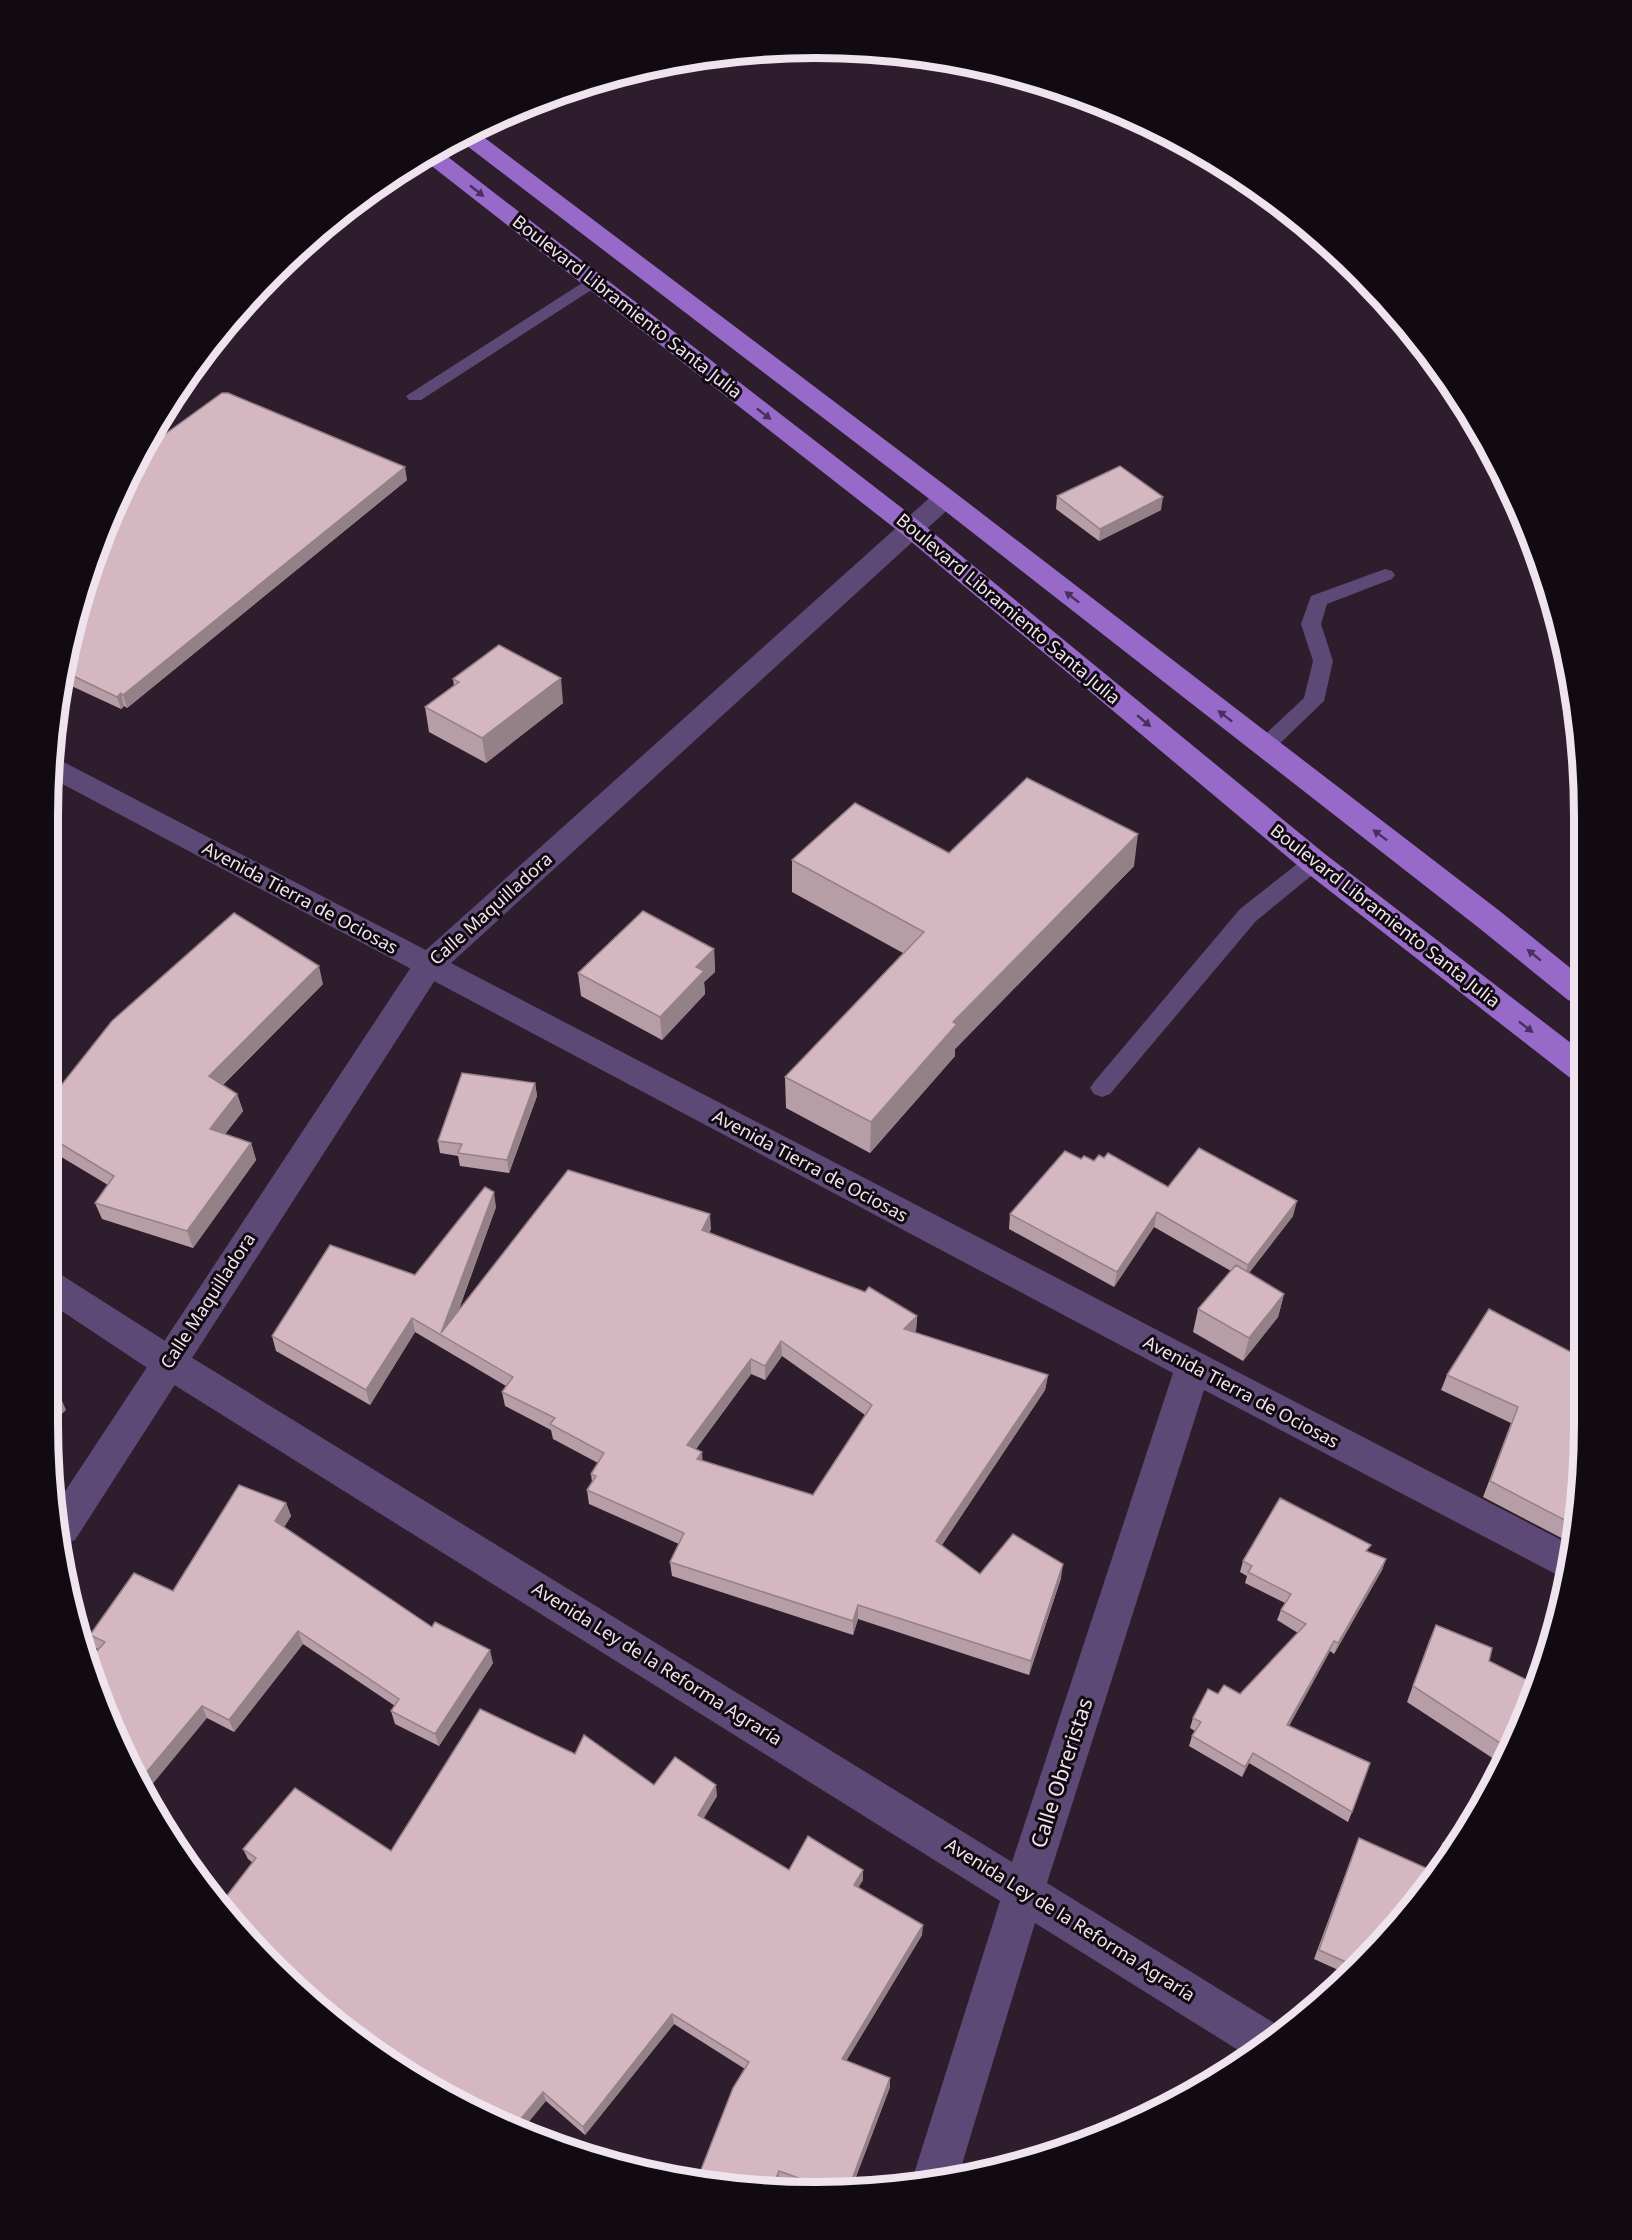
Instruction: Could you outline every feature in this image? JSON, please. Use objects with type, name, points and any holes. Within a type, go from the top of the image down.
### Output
[{"type":"main road","name":"Boulevard Libramiento Santa Julia","points":[[474,141],[945,498],[1574,988]]},
{"type":"main road","name":"Boulevard Libramiento Santa Julia","points":[[437,160],[911,528],[1314,862],[1574,1063]]},
{"type":"street","name":"Calle Maquilladora","points":[[65,1523],[428,966],[945,498]]},
{"type":"street","name":"Avenida Tierra de Ociosas","points":[[60,770],[428,966],[1561,1559]]},
{"type":"street","name":"Avenida Ley de la Reforma Agraría","points":[[58,1290],[168,1362],[1024,1890],[1259,2038]]},
{"type":"street","name":"Calle Obreristas","points":[[938,2171],[1024,1890],[1193,1366]]},
{"type":"lane","points":[[415,396],[593,281]]},
{"type":"lane","points":[[1264,747],[1314,701],[1323,662],[1311,624],[1318,600],[1385,575]]},
{"type":"lane","points":[[1101,1088],[1248,915],[1314,862]]},
{"type":"building","points":[[222,393],[228,393],[405,467],[123,695],[121,693],[117,697],[72,675],[73,668],[84,620],[116,526],[159,438]]},
{"type":"building","points":[[1120,466],[1163,497],[1100,529],[1057,496]]},
{"type":"building","points":[[499,645],[561,678],[482,738],[425,707],[459,682],[453,679]]},
{"type":"building","points":[[1027,778],[1138,834],[953,1022],[957,1024],[871,1122],[785,1077],[924,932],[792,860],[855,803],[949,853]]},
{"type":"building","points":[[643,911],[714,949],[696,967],[704,971],[660,1017],[578,973]]},
{"type":"building","points":[[234,913],[319,966],[209,1076],[237,1094],[210,1129],[251,1143],[187,1231],[95,1203],[114,1176],[58,1142],[58,1112],[60,1110],[58,1109],[58,1089],[112,1021]]},
{"type":"building","points":[[462,1073],[535,1083],[507,1160],[458,1153],[462,1144],[438,1141]]},
{"type":"building","points":[[1199,1148],[1297,1201],[1248,1265],[1157,1212],[1117,1272],[1010,1214],[1065,1151],[1081,1159],[1084,1156],[1094,1161],[1099,1155],[1104,1158],[1108,1153],[1168,1187]]},
{"type":"building","points":[[568,1170],[710,1214],[702,1230],[865,1292],[869,1287],[917,1316],[904,1329],[1048,1375],[936,1541],[980,1574],[1013,1534],[1063,1564],[1031,1661],[858,1605],[853,1621],[670,1562],[684,1533],[587,1490],[596,1476],[591,1474],[604,1453],[550,1424],[555,1418],[502,1392],[513,1377],[412,1318],[366,1390],[272,1336],[330,1245],[415,1275],[485,1187],[494,1192],[441,1333]],"holes":[[[781,1341],[872,1405],[813,1495],[697,1459],[702,1452],[687,1445],[751,1359],[765,1366]]]},
{"type":"building","points":[[1236,1265],[1284,1294],[1249,1338],[1198,1309]]},
{"type":"building","points":[[1489,1309],[1574,1354],[1572,1474],[1567,1521],[1490,1481],[1518,1407],[1447,1375]]},
{"type":"building","points":[[239,1485],[286,1503],[275,1521],[432,1627],[435,1622],[490,1650],[435,1734],[391,1711],[399,1699],[298,1631],[229,1720],[202,1706],[145,1774],[116,1714],[95,1653],[105,1642],[90,1635],[134,1573],[173,1591]]},
{"type":"building","points":[[1280,1498],[1371,1545],[1366,1551],[1386,1559],[1338,1643],[1334,1641],[1287,1725],[1370,1763],[1352,1812],[1253,1753],[1245,1767],[1192,1736],[1201,1722],[1193,1718],[1208,1689],[1218,1694],[1224,1685],[1240,1694],[1306,1624],[1281,1610],[1291,1594],[1248,1572],[1252,1566],[1243,1561]]},
{"type":"building","points":[[1436,1625],[1492,1648],[1489,1661],[1528,1681],[1502,1744],[1413,1686]]},
{"type":"building","points":[[480,1709],[575,1754],[584,1735],[654,1785],[675,1757],[716,1785],[698,1815],[789,1870],[808,1836],[863,1870],[854,1885],[923,1925],[842,2059],[890,2078],[852,2181],[809,2182],[779,2171],[775,2180],[700,2172],[733,2088],[749,2062],[672,2014],[583,2127],[543,2092],[519,2121],[437,2080],[395,2054],[355,2025],[280,1960],[225,1898],[256,1858],[243,1849],[295,1788],[391,1851]]},
{"type":"building","points":[[1359,1838],[1429,1869],[1386,1923],[1349,1963],[1319,1950]]}]
